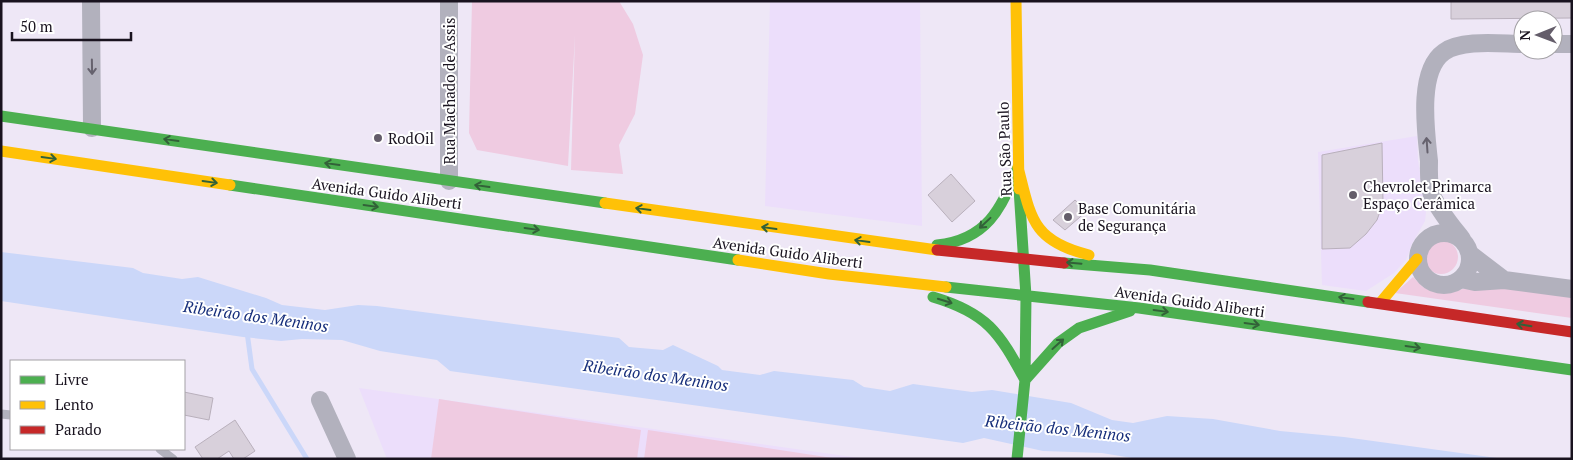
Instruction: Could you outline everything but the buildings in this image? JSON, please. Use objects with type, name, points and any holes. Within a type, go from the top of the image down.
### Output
[{"type":"main road","name":"Rua São Paulo","points":[[1016,1],[1018,167],[1026,296],[1025,385],[1016,459]]},
{"type":"main road","name":"Avenida Guido Aliberti","points":[[1,116],[449,181],[688,221],[1024,260],[1150,270],[1209,284],[1380,303],[1572,332]]},
{"type":"main road","name":"Avenida Guido Aliberti","points":[[1,151],[829,274],[1138,308],[1205,312],[1572,370]]},
{"type":"main road","points":[[907,247],[949,244],[970,237],[989,221],[1000,206],[1018,167]]},
{"type":"main road","points":[[1018,167],[1030,215],[1040,230],[1054,242],[1077,253],[1150,270]]},
{"type":"main road","points":[[672,250],[677,238]]},
{"type":"main road","points":[[1380,303],[1417,259]]},
{"type":"main road","points":[[829,274],[946,300],[970,310],[988,323],[1003,341],[1025,385],[1058,343],[1079,328],[1138,308]]},
{"type":"street","points":[[91,1],[92,128]]},
{"type":"street","name":"Rua Machado de Assis","points":[[449,1],[449,181]]},
{"type":"street","points":[[1504,280],[1466,247],[1455,235],[1448,232],[1432,235],[1426,239],[1420,248],[1417,259],[1419,268],[1429,281],[1446,285],[1461,279],[1467,272],[1470,263],[1466,247],[1431,193],[1425,113],[1427,83],[1431,71],[1438,58],[1445,51],[1457,46],[1513,44]]},
{"type":"street","points":[[1461,279],[1476,282],[1504,280],[1572,289]]},
{"type":"street","points":[[320,400],[347,459]]},
{"type":"lane","points":[[161,450],[174,459]]},
{"type":"shaded area","points":[[472,1],[619,1],[633,24],[643,55],[635,114],[619,145],[623,174],[571,170],[575,35],[568,166],[477,150],[469,133]]},
{"type":"shaded area","points":[[770,1],[920,1],[922,226],[765,206]]},
{"type":"shaded area","points":[[1417,136],[1418,160],[1426,212],[1425,221],[1412,244],[1406,260],[1394,273],[1366,291],[1322,285],[1318,152]]},
{"type":"shaded area","points":[[1441,240],[1453,245],[1458,257],[1453,269],[1441,274],[1429,269],[1424,257],[1429,245]]},
{"type":"shaded area","points":[[1413,277],[1423,287],[1431,291],[1443,293],[1472,286],[1572,292],[1572,318],[1395,293]]},
{"type":"shaded area","points":[[359,388],[867,459],[387,459]]},
{"type":"shaded area","points":[[439,399],[641,430],[637,459],[431,459]]},
{"type":"shaded area","points":[[648,430],[839,459],[644,459]]},
{"type":"water","name":"Ribeirão dos Meninos","points":[[1,252],[133,268],[143,273],[182,279],[198,277],[266,298],[282,305],[325,310],[358,305],[377,306],[619,338],[629,347],[663,350],[673,345],[718,366],[722,370],[760,375],[774,371],[853,380],[864,387],[890,391],[913,384],[972,392],[992,390],[1071,403],[1112,420],[1133,423],[1167,416],[1213,419],[1280,431],[1344,437],[1504,459],[1138,459],[1102,453],[1043,451],[984,438],[963,443],[450,371],[437,360],[380,351],[342,340],[302,339],[281,341],[243,337],[1,301]]},
{"type":"waterway","name":"Ribeirão dos Meninos","points":[[247,332],[252,369],[307,459]]},
{"type":"traffic: fast","points":[[1,116],[605,203]]},
{"type":"traffic: fast","points":[[937,245],[968,237],[990,220],[1005,196],[1018,167]]},
{"type":"traffic: fast","points":[[230,185],[738,260]]},
{"type":"traffic: fast","points":[[1017,459],[1025,380],[1026,296],[1019,189]]},
{"type":"traffic: fast","points":[[1064,263],[1150,270],[1368,302]]},
{"type":"traffic: fast","points":[[946,287],[1139,308],[1572,370]]},
{"type":"traffic: fast","points":[[933,297],[966,310],[990,327],[1007,349],[1025,380],[1058,343],[1079,328],[1130,311]]},
{"type":"traffic: slow","points":[[1016,1],[1019,189]]},
{"type":"traffic: slow","points":[[1,151],[230,185]]},
{"type":"traffic: slow","points":[[1018,167],[1031,214],[1037,225],[1056,243],[1089,255]]},
{"type":"traffic: slow","points":[[605,203],[937,250]]},
{"type":"traffic: slow","points":[[1380,303],[1417,259]]},
{"type":"traffic: slow","points":[[738,260],[829,274],[946,287]]},
{"type":"traffic: jam","points":[[937,250],[1064,263]]},
{"type":"traffic: jam","points":[[1368,302],[1572,332]]},
{"type":"place","name":"RodOil","points":[[378,138]]},
{"type":"place","name":"Chevrolet Primarca Espaço Cerâmica","points":[[1353,195]]},
{"type":"place","name":"Base Comunitária de Segurança","points":[[1068,217]]}]
